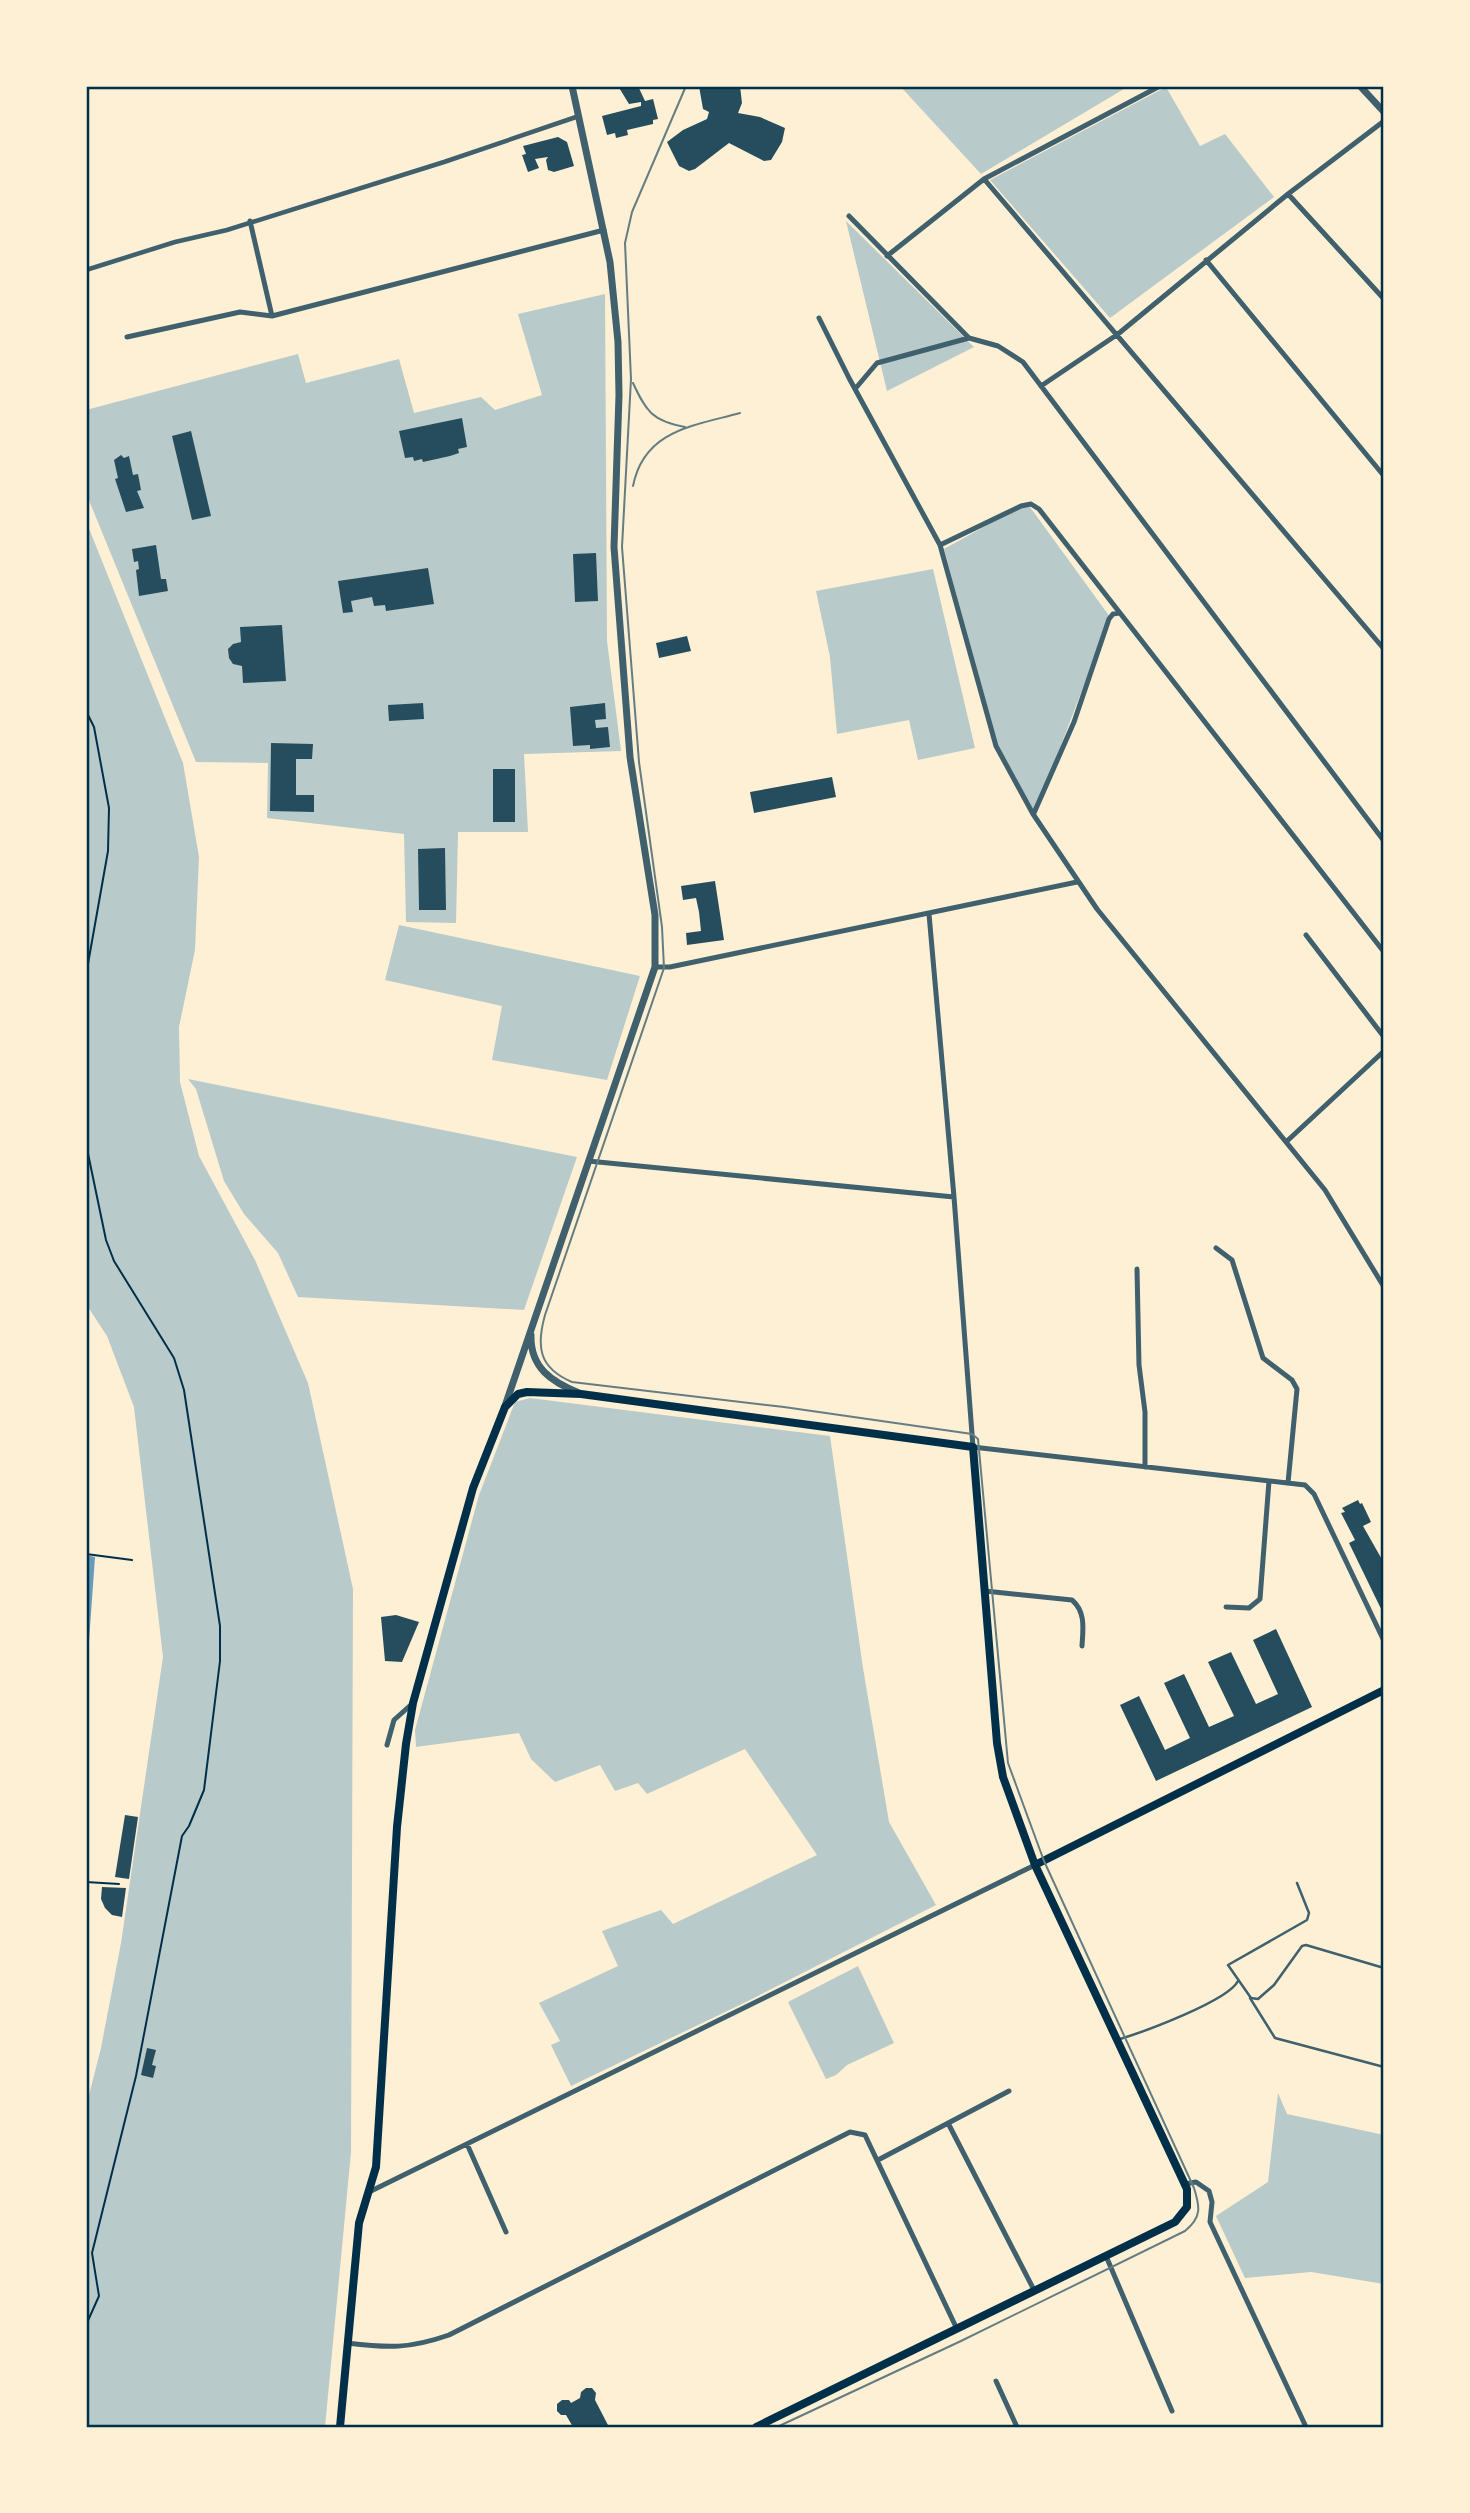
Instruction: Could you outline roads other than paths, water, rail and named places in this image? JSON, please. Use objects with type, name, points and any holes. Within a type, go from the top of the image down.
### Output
[{"type":"main road","points":[[340,2427],[359,2223],[376,2167],[397,1827],[413,1703],[473,1488],[505,1407],[518,1394],[527,1392],[581,1394],[973,1447],[1003,1777],[1035,1865],[1185,2184],[1188,2197],[1187,2207],[1175,2222],[755,2427]]},
{"type":"main road","points":[[1035,1865],[1384,1690]]},
{"type":"street","points":[[505,1407],[655,967],[655,915],[631,757],[614,547],[618,342],[610,262],[572,86]]},
{"type":"street","points":[[887,256],[984,179],[1160,86]]},
{"type":"street","points":[[1360,86],[1384,112]]},
{"type":"street","points":[[86,270],[176,242],[227,230],[580,116]]},
{"type":"street","points":[[1041,386],[1118,334],[1206,260],[1384,121]]},
{"type":"street","points":[[984,179],[1384,649]]},
{"type":"street","points":[[1289,194],[1384,299]]},
{"type":"street","points":[[849,216],[969,338],[998,346],[1023,362],[1384,841]]},
{"type":"street","points":[[250,221],[272,316]]},
{"type":"street","points":[[127,337],[240,312],[272,316],[604,230]]},
{"type":"street","points":[[1206,260],[1384,476]]},
{"type":"street","points":[[819,318],[940,545],[996,746],[1034,814],[1077,882],[1325,1190],[1384,1287]]},
{"type":"street","points":[[855,388],[877,363],[969,338]]},
{"type":"street","points":[[940,545],[1021,506],[1035,506],[1119,613],[1125,616],[1384,953]]},
{"type":"street","points":[[1034,814],[1074,722],[1109,619],[1113,614],[1119,613]]},
{"type":"street","points":[[655,967],[670,967],[1077,882]]},
{"type":"street","points":[[929,914],[973,1447],[1305,1485],[1311,1490],[1384,1641]]},
{"type":"street","points":[[1306,935],[1384,1037]]},
{"type":"street","points":[[1286,1142],[1384,1051]]},
{"type":"street","points":[[588,1161],[954,1197]]},
{"type":"street","points":[[1216,1248],[1232,1260],[1263,1358],[1296,1384],[1288,1483]]},
{"type":"street","points":[[1138,1269],[1139,1365],[1146,1425],[1145,1467]]},
{"type":"street","points":[[532,1328],[531,1345],[538,1365],[554,1382],[581,1394]]},
{"type":"street","points":[[1226,1607],[1249,1608],[1260,1599],[1269,1481]]},
{"type":"street","points":[[985,1591],[1072,1600],[1080,1606],[1083,1646]]},
{"type":"street","points":[[387,1745],[394,1720],[413,1703]]},
{"type":"street","points":[[368,2192],[1035,1865]]},
{"type":"street","points":[[878,2160],[1009,2091]]},
{"type":"street","points":[[948,2123],[1034,2290]]},
{"type":"street","points":[[347,2343],[392,2348],[421,2345],[449,2335],[850,2132],[861,2132],[865,2135],[956,2327]]},
{"type":"street","points":[[467,2144],[506,2232]]},
{"type":"street","points":[[1185,2184],[1196,2182],[1209,2191],[1212,2202],[1210,2222],[1306,2427]]},
{"type":"street","points":[[1106,2255],[1172,2411]]},
{"type":"street","points":[[996,2381],[1017,2427]]},
{"type":"lane","points":[[1297,1883],[1310,1917],[1229,1963],[1275,2038],[1384,2067]]},
{"type":"lane","points":[[1248,1995],[1254,1999],[1263,1995],[1306,1945],[1384,1968]]},
{"type":"lane","points":[[1116,2041],[1212,2001],[1233,1990],[1238,1981]]},
{"type":"water","points":[[86,1555],[95,1557],[86,1683]]},
{"type":"tram line","points":[[686,86],[632,212],[625,243],[631,379],[622,547],[639,762],[662,927],[664,968],[545,1315],[541,1347],[553,1370],[572,1382],[784,1407],[972,1434],[978,1439],[1008,1763],[1044,1861],[1194,2188],[1198,2206],[1197,2216],[1185,2231],[961,2341],[777,2427]]},
{"type":"tram line","points":[[633,383],[646,408],[657,418],[685,427]]},
{"type":"tram line","points":[[633,486],[639,467],[659,442],[688,427],[740,413]]}]
